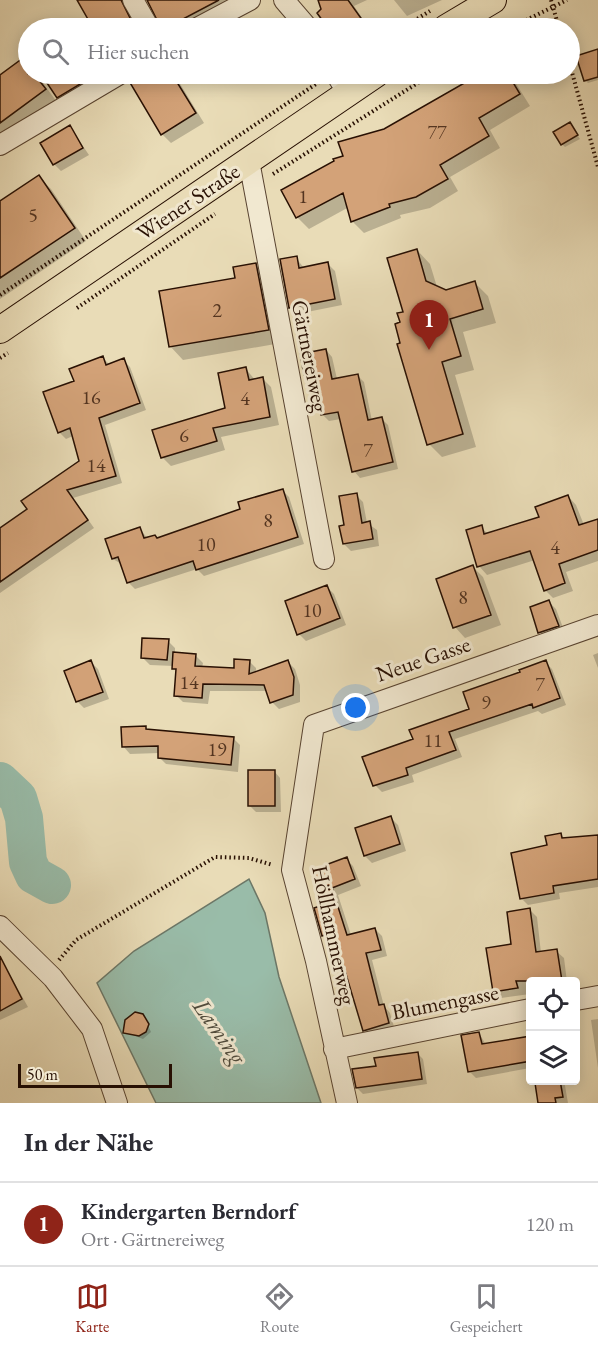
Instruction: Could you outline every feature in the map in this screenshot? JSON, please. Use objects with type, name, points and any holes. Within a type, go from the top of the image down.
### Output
[{"type":"main road","points":[[442,17],[467,6],[494,0]]},
{"type":"main road","name":"Wiener Straße","points":[[5,341],[249,161],[333,84]]},
{"type":"street","points":[[133,0],[143,18]]},
{"type":"street","points":[[216,18],[250,0]]},
{"type":"street","points":[[284,0],[299,18]]},
{"type":"street","points":[[0,145],[103,84]]},
{"type":"street","name":"Gärtnereiweg","points":[[249,161],[324,559]]},
{"type":"street","name":"Neue Gasse","points":[[306,776],[314,724],[598,625]]},
{"type":"street","name":"Höllhammerweg","points":[[306,776],[292,870],[316,961],[347,1103]]},
{"type":"street","points":[[0,926],[53,978],[92,1029],[117,1103]]},
{"type":"street","points":[[580,999],[598,996]]},
{"type":"street","name":"Blumengasse","points":[[334,1049],[526,1010]]},
{"type":"path","points":[[551,0],[556,18]]},
{"type":"path","points":[[530,18],[567,0]]},
{"type":"path","points":[[0,296],[332,84]]},
{"type":"path","points":[[254,186],[416,84]]},
{"type":"path","points":[[575,84],[598,167]]},
{"type":"path","points":[[75,309],[216,213]]},
{"type":"path","points":[[0,358],[5,341]]},
{"type":"path","points":[[53,978],[59,960],[76,940],[215,857],[249,858],[292,870]]},
{"type":"water","points":[[0,770],[11,780],[25,800],[32,822],[35,862],[19,863],[16,825],[11,807],[0,791]]},
{"type":"water","points":[[249,879],[265,913],[279,977],[321,1103],[156,1103],[97,983],[134,951]]},
{"type":"building","points":[[77,0],[121,0],[130,18],[87,18]]},
{"type":"building","points":[[147,0],[219,0],[185,18],[156,18]]},
{"type":"building","points":[[318,0],[348,0],[361,18],[321,18],[317,13],[321,9]]},
{"type":"building","points":[[598,49],[598,77],[584,81],[580,68],[580,55]]},
{"type":"building","points":[[18,62],[18,84],[42,84],[46,89],[0,123],[0,75]]},
{"type":"building","points":[[48,84],[80,84],[57,98]]},
{"type":"building","points":[[131,84],[178,84],[196,113],[161,135]]},
{"type":"building","points":[[463,84],[514,84],[520,94],[479,118],[489,136],[440,165],[448,179],[416,197],[389,204],[390,207],[351,222],[343,193],[296,218],[281,190],[334,161],[333,159],[343,156],[338,142],[384,129]]},
{"type":"building","points":[[570,122],[578,135],[561,145],[553,132]]},
{"type":"building","points":[[70,125],[83,148],[53,165],[40,143]]},
{"type":"building","points":[[39,175],[75,228],[0,278],[0,201]]},
{"type":"building","points":[[417,249],[426,281],[446,290],[475,281],[483,309],[450,319],[461,356],[442,362],[463,434],[427,445],[397,344],[400,343],[395,324],[400,322],[397,313],[403,312],[387,258]]},
{"type":"building","points":[[297,256],[299,268],[328,262],[335,299],[289,308],[280,259]]},
{"type":"building","points":[[256,263],[269,330],[169,347],[159,291],[235,278],[233,267]]},
{"type":"building","points":[[326,349],[332,379],[358,374],[368,420],[382,417],[393,462],[352,472],[338,412],[321,415],[313,374],[304,375],[300,354]]},
{"type":"building","points":[[103,356],[106,365],[124,358],[140,403],[99,418],[116,476],[67,490],[88,520],[0,582],[0,528],[27,509],[21,501],[79,461],[70,428],[58,433],[43,392],[74,381],[69,369]]},
{"type":"building","points":[[246,367],[249,380],[263,377],[270,417],[213,428],[217,441],[161,458],[152,430],[225,408],[218,373]]},
{"type":"building","points":[[283,489],[298,537],[196,570],[193,561],[127,583],[118,557],[112,559],[105,539],[140,527],[144,538],[155,535],[157,538],[240,509],[238,502]]},
{"type":"building","points":[[357,493],[362,523],[370,521],[373,539],[343,544],[339,526],[344,525],[339,496]]},
{"type":"building","points":[[568,495],[579,525],[598,519],[598,550],[559,564],[565,583],[544,591],[530,551],[477,567],[466,530],[482,525],[484,534],[539,517],[535,507]]},
{"type":"building","points":[[473,565],[491,615],[453,628],[436,579]]},
{"type":"building","points":[[327,585],[340,618],[297,635],[285,601]]},
{"type":"building","points":[[549,600],[559,626],[538,633],[530,607]]},
{"type":"building","points":[[142,638],[169,639],[167,660],[141,658]]},
{"type":"building","points":[[173,652],[196,654],[195,666],[234,668],[234,659],[250,660],[249,674],[288,660],[294,677],[293,695],[270,703],[264,685],[203,684],[202,698],[174,696],[176,669],[172,669]]},
{"type":"building","points":[[91,660],[103,692],[76,702],[64,671]]},
{"type":"building","points":[[546,660],[560,698],[533,708],[532,704],[449,732],[456,750],[406,768],[408,775],[373,786],[362,757],[413,739],[409,730],[469,709],[463,692],[520,672],[519,670]]},
{"type":"building","points":[[146,726],[146,729],[234,737],[231,765],[158,758],[158,746],[122,747],[121,727]]},
{"type":"building","points":[[248,770],[275,770],[275,806],[248,806]]},
{"type":"building","points":[[391,816],[400,844],[364,856],[355,828]]},
{"type":"building","points":[[561,833],[562,838],[598,835],[598,879],[553,886],[554,893],[520,899],[511,853],[547,845],[545,836]]},
{"type":"building","points":[[347,857],[355,879],[332,888],[347,935],[375,928],[381,950],[366,953],[379,1005],[384,1004],[389,1023],[363,1031],[343,964],[338,965],[330,933],[322,936],[314,908],[323,905],[312,870]]},
{"type":"building","points":[[530,908],[536,952],[557,949],[561,977],[526,977],[526,981],[516,981],[518,988],[493,992],[486,948],[511,944],[507,912]]},
{"type":"building","points":[[0,956],[22,999],[0,1011]]},
{"type":"building","points":[[135,1012],[143,1014],[149,1024],[146,1032],[139,1036],[123,1033],[125,1020]]},
{"type":"building","points":[[479,1032],[482,1044],[526,1037],[526,1062],[468,1072],[461,1035]]},
{"type":"building","points":[[418,1052],[422,1079],[356,1088],[352,1069],[376,1066],[374,1058]]},
{"type":"building","points":[[535,1085],[561,1085],[563,1097],[555,1098],[556,1103],[538,1103]]},
{"type":"waterway","name":"Laming","points":[[0,781],[18,798],[24,818],[28,862],[34,875],[52,885]]},
{"type":"place","name":"Kindergarten Berndorf","points":[[429,350]]}]
